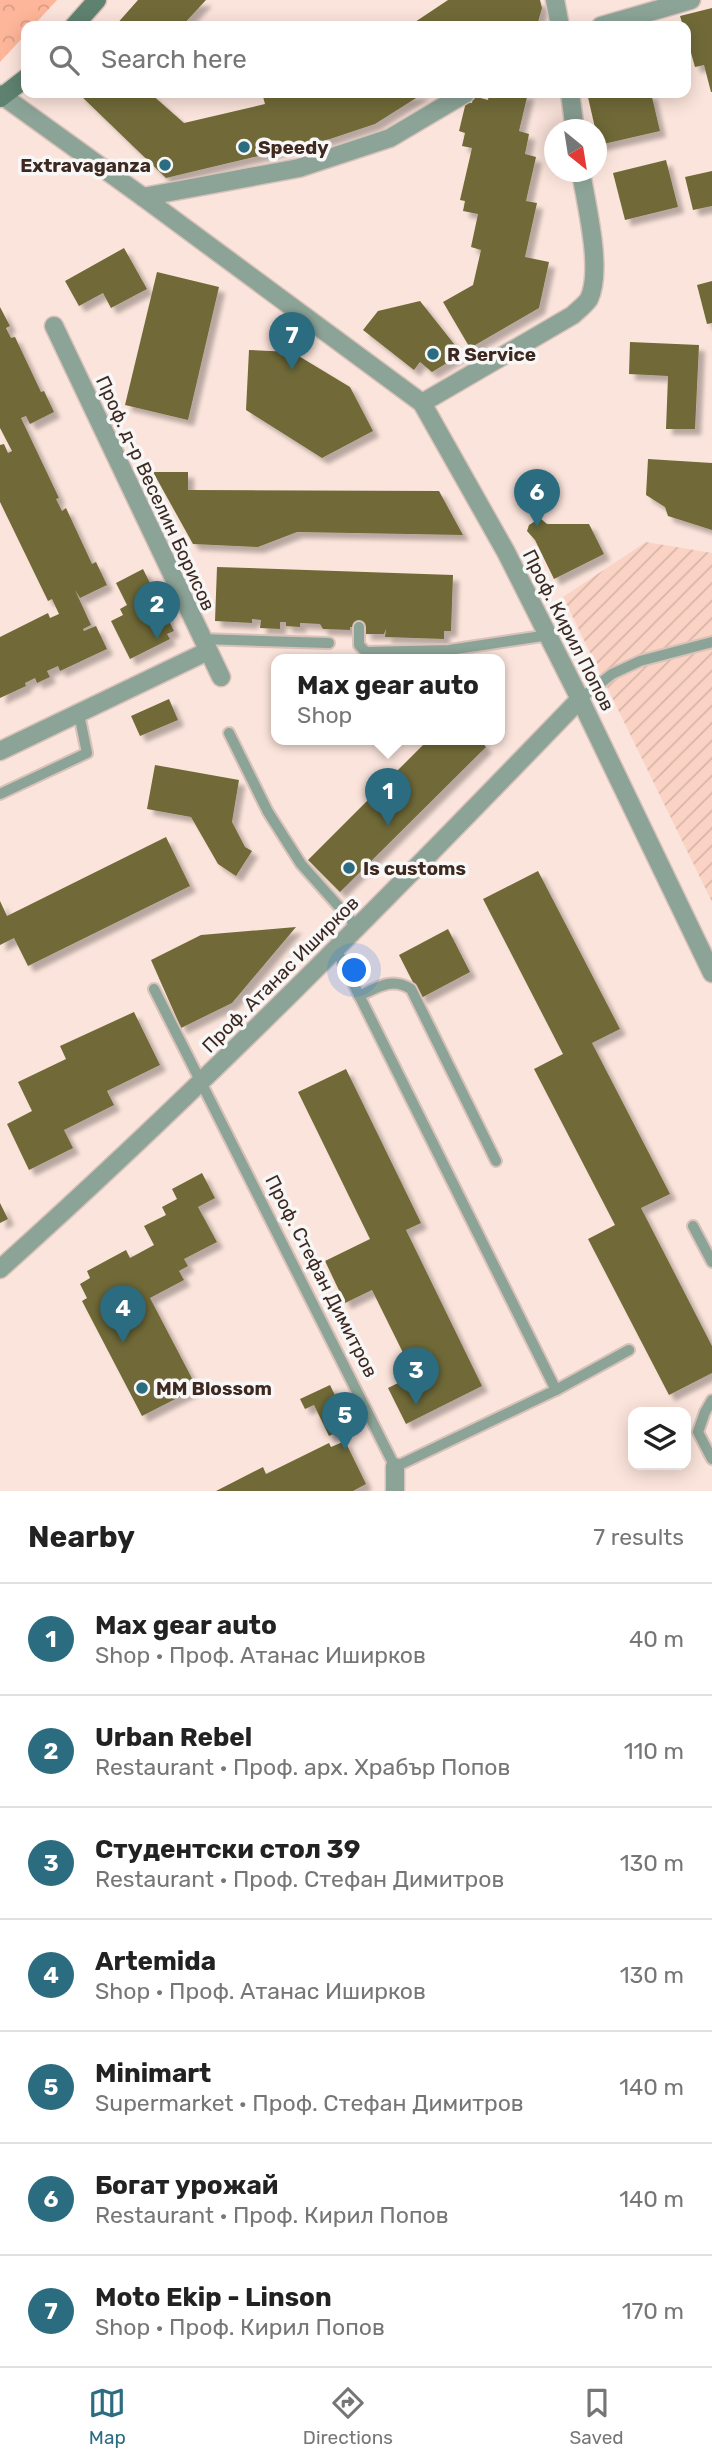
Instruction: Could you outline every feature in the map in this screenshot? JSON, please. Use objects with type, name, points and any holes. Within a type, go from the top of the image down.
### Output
[{"type":"street","points":[[78,21],[97,0]]},
{"type":"street","points":[[555,0],[559,21]]},
{"type":"street","points":[[618,21],[691,0]]},
{"type":"street","points":[[1,96],[21,82]]},
{"type":"street","name":"Проф. Кирил Попов","points":[[1,96],[422,403],[506,552],[712,973]]},
{"type":"street","points":[[143,197],[299,168],[390,138],[458,98]]},
{"type":"street","points":[[571,98],[574,119]]},
{"type":"street","points":[[422,403],[573,315],[588,301],[594,283],[594,260],[582,182]]},
{"type":"street","name":"Проф. д-р Веселин Борисов","points":[[54,326],[220,677]]},
{"type":"street","points":[[0,751],[79,714],[205,645]]},
{"type":"street","name":"Проф. Атанас Иширков","points":[[0,1269],[201,1082],[336,949],[580,699]]},
{"type":"street","name":"Проф. Стефан Димитров","points":[[395,1467],[395,1491]]},
{"type":"lane","points":[[359,627],[359,645],[366,652],[449,650],[548,635]]},
{"type":"lane","points":[[580,699],[612,674],[640,661],[712,642]]},
{"type":"lane","points":[[205,645],[329,643]]},
{"type":"lane","points":[[0,794],[87,753],[79,714]]},
{"type":"lane","points":[[229,733],[268,812],[301,864],[357,927]]},
{"type":"lane","points":[[336,949],[556,1390]]},
{"type":"lane","points":[[359,996],[390,983],[401,983],[411,989],[496,1161]]},
{"type":"lane","name":"Проф. Стефан Димитров","points":[[154,989],[395,1467]]},
{"type":"lane","points":[[694,1226],[712,1262]]},
{"type":"lane","points":[[395,1467],[556,1390],[629,1350]]},
{"type":"lane","points":[[712,1401],[698,1432],[712,1459]]},
{"type":"shaded area","points":[[646,542],[712,553],[712,902],[563,597]]},
{"type":"green space","points":[[0,0],[57,0],[38,21],[21,21],[21,39],[0,62]]},
{"type":"building","points":[[138,0],[206,0],[187,21],[119,21]]},
{"type":"building","points":[[448,0],[540,0],[542,8],[538,21],[416,21]]},
{"type":"building","points":[[712,8],[712,92],[704,65],[695,67],[691,53],[691,21],[682,21],[680,16]]},
{"type":"building","points":[[83,98],[156,98],[184,123],[265,104],[263,98],[416,98],[375,124],[330,139],[166,178]]},
{"type":"building","points":[[473,98],[527,98],[519,131],[529,134],[525,154],[536,157],[526,201],[537,203],[525,257],[549,262],[539,308],[470,348],[443,302],[473,285],[481,250],[471,247],[478,214],[463,211],[465,201],[460,200],[472,148],[462,146],[465,133],[459,131],[466,102],[472,103]]},
{"type":"building","points":[[588,98],[652,98],[660,131],[607,143],[607,119],[593,119]]},
{"type":"building","points":[[666,160],[678,207],[625,220],[613,173]]},
{"type":"building","points":[[712,171],[712,206],[693,210],[685,177]]},
{"type":"building","points":[[124,248],[147,289],[111,308],[103,293],[79,306],[65,281]]},
{"type":"building","points":[[157,272],[219,287],[188,420],[125,405]]},
{"type":"building","points":[[712,281],[712,323],[707,324],[697,285]]},
{"type":"building","points":[[420,301],[462,354],[432,372],[420,362],[414,370],[363,330],[378,311]]},
{"type":"building","points":[[0,307],[10,326],[6,328],[11,338],[15,337],[41,392],[44,391],[54,412],[30,424],[26,416],[21,418],[59,498],[56,499],[62,511],[66,508],[92,564],[96,562],[107,585],[80,598],[75,590],[91,625],[83,629],[84,631],[96,626],[107,649],[60,671],[58,666],[47,671],[50,677],[37,683],[35,678],[25,683],[26,686],[0,698],[0,637],[48,613],[50,618],[59,614],[52,599],[48,601],[0,502],[0,445],[4,444],[8,453],[12,451],[0,428]]},
{"type":"building","points":[[630,342],[699,345],[695,429],[666,429],[668,376],[629,374]]},
{"type":"building","points":[[249,350],[292,352],[350,387],[373,431],[322,458],[246,410]]},
{"type":"building","points":[[648,459],[712,463],[712,530],[668,516],[665,507],[646,495]]},
{"type":"building","points":[[153,472],[188,472],[188,490],[439,491],[463,535],[297,532],[258,547],[193,544]]},
{"type":"building","points":[[540,518],[547,524],[589,524],[604,554],[554,579],[535,540],[527,531],[529,525]]},
{"type":"building","points":[[217,567],[453,575],[451,631],[444,631],[444,639],[385,637],[386,629],[384,634],[365,634],[365,627],[350,627],[350,630],[323,629],[320,624],[300,623],[300,627],[286,626],[286,622],[280,622],[280,629],[260,628],[261,620],[252,619],[252,623],[215,621]]},
{"type":"building","points":[[143,569],[174,631],[167,634],[170,639],[130,659],[111,621],[123,615],[120,609],[127,605],[116,583]]},
{"type":"building","points":[[169,699],[178,720],[140,736],[131,716]]},
{"type":"building","points":[[423,745],[486,747],[340,892],[308,860]]},
{"type":"building","points":[[155,765],[239,780],[232,822],[245,847],[252,851],[236,876],[218,864],[191,817],[147,809]]},
{"type":"building","points":[[166,837],[190,886],[28,966],[14,938],[0,945],[0,901],[7,916]]},
{"type":"building","points":[[538,871],[620,1029],[592,1043],[670,1194],[641,1208],[712,1346],[712,1373],[669,1395],[588,1239],[615,1225],[534,1069],[563,1054],[483,899]]},
{"type":"building","points":[[296,927],[232,1003],[181,1028],[151,960],[201,935]]},
{"type":"building","points":[[448,929],[470,972],[421,998],[399,955]]},
{"type":"building","points":[[134,1012],[160,1065],[107,1091],[114,1105],[64,1130],[73,1148],[29,1170],[7,1124],[32,1111],[18,1082],[66,1059],[60,1046]]},
{"type":"building","points":[[346,1069],[421,1223],[406,1230],[482,1386],[406,1424],[388,1388],[414,1375],[372,1290],[345,1303],[325,1261],[370,1239],[298,1092]]},
{"type":"building","points":[[202,1173],[215,1198],[198,1207],[217,1242],[184,1259],[188,1266],[179,1271],[184,1280],[150,1298],[197,1388],[142,1416],[82,1301],[87,1298],[80,1284],[90,1278],[87,1271],[126,1250],[130,1258],[154,1245],[144,1226],[166,1215],[162,1207],[177,1199],[172,1189]]},
{"type":"building","points":[[0,1203],[8,1219],[0,1223]]},
{"type":"building","points":[[330,1385],[350,1426],[329,1436],[314,1405],[305,1409],[300,1399]]},
{"type":"building","points":[[345,1441],[366,1484],[353,1491],[216,1491],[263,1467],[266,1474],[329,1443],[331,1447]]},
{"type":"place","name":"Speedy","points":[[244,147]]},
{"type":"place","name":"Extravaganza","points":[[165,165]]},
{"type":"place","name":"R Service","points":[[433,354]]},
{"type":"place","name":"Moto Ekip - Linson","points":[[292,370]]},
{"type":"place","name":"Богат урожай","points":[[537,527]]},
{"type":"place","name":"Urban Rebel","points":[[157,639]]},
{"type":"place","name":"Max gear auto","points":[[388,826]]},
{"type":"place","name":"Is customs","points":[[349,868]]},
{"type":"place","name":"Artemida","points":[[123,1343]]},
{"type":"place","name":"MM Blossom","points":[[142,1388]]},
{"type":"place","name":"Студентски стол 39","points":[[416,1405]]},
{"type":"place","name":"Minimart","points":[[345,1450]]}]
